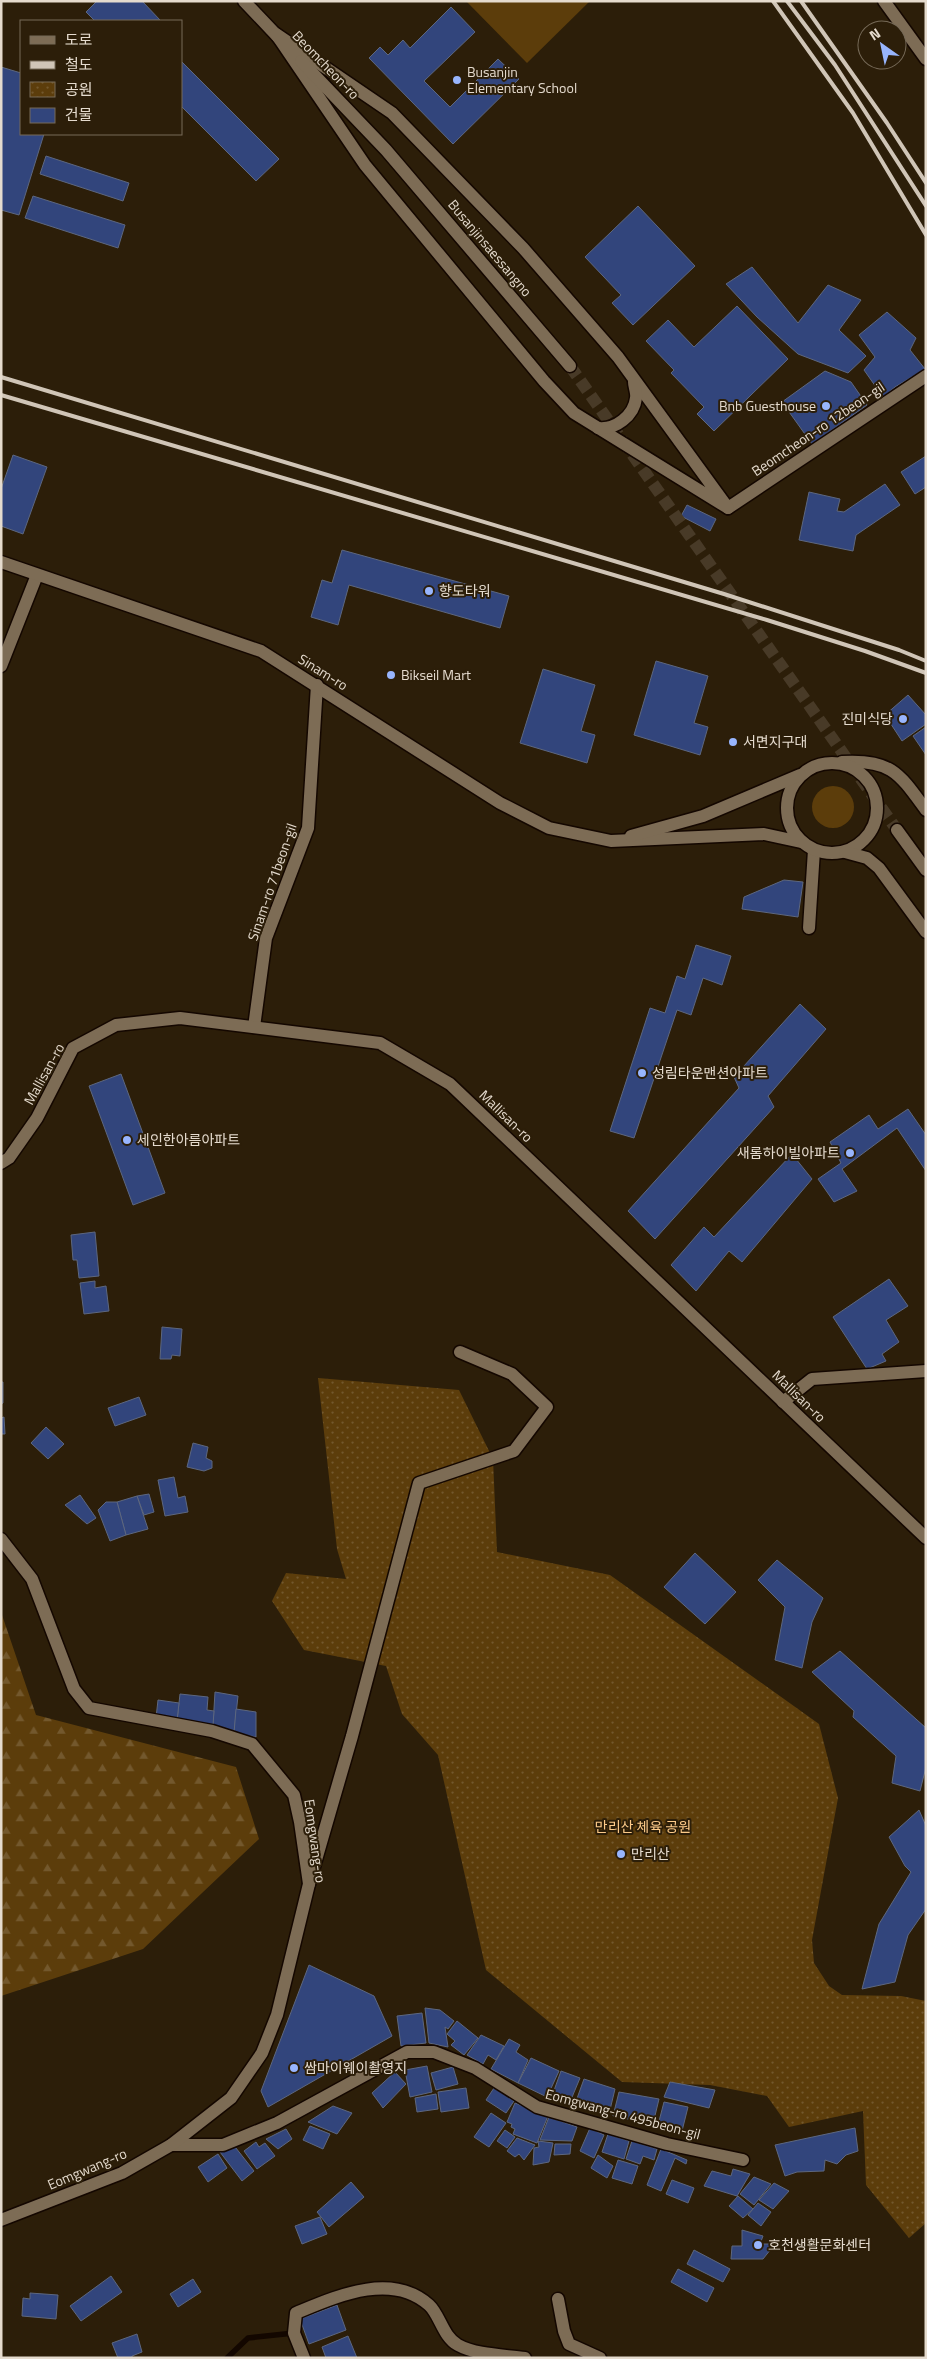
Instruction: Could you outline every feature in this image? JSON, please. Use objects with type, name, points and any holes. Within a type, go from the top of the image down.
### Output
[{"type":"main road","name":"Beomcheon-ro","points":[[244,1],[386,150],[570,366]]},
{"type":"main road","points":[[884,1],[926,59]]},
{"type":"main road","points":[[276,34],[392,113],[523,248],[618,357],[728,508]]},
{"type":"main road","points":[[276,34],[365,165],[544,381],[574,413],[728,508]]},
{"type":"main road","points":[[598,428],[607,429],[621,422],[632,410],[636,397],[634,382],[618,357]]},
{"type":"main road","name":"Beomcheon-ro 12beon-gil","points":[[728,508],[926,376]]},
{"type":"main road","name":"Sinam-ro","points":[[1,562],[261,651],[500,803],[549,828],[611,841]]},
{"type":"main road","points":[[1,666],[37,574]]},
{"type":"main road","name":"Sinam-ro 71beon-gil","points":[[254,1027],[266,938],[308,828],[317,685]]},
{"type":"main road","points":[[611,841],[703,816],[818,766],[832,763],[863,761],[884,766],[902,777],[926,810]]},
{"type":"main road","points":[[611,841],[691,839],[764,834],[801,842],[814,850],[829,854],[845,852],[858,846],[868,836],[875,823],[878,809],[875,794],[869,782],[859,772],[846,765],[832,763]]},
{"type":"main road","points":[[801,842],[792,829],[787,814],[788,799],[794,785],[804,773]]},
{"type":"main road","points":[[897,830],[926,870]]},
{"type":"main road","points":[[809,928],[814,850]]},
{"type":"main road","points":[[845,852],[867,858],[879,868],[926,932]]},
{"type":"main road","name":"Mallisan-ro","points":[[1,1163],[9,1158],[37,1118],[73,1048],[116,1025],[180,1018],[380,1043],[450,1084],[926,1538]]},
{"type":"main road","points":[[308,1884],[352,1736],[419,1484],[514,1451],[547,1407],[512,1374],[460,1352]]},
{"type":"main road","points":[[783,1402],[812,1379],[926,1371]]},
{"type":"main road","name":"Eomgwang-ro","points":[[1,1539],[32,1579],[74,1690],[89,1708],[212,1731],[252,1744],[294,1795],[300,1822],[308,1884],[277,2015],[262,2053],[231,2098],[171,2144],[122,2173],[1,2220]]},
{"type":"main road","name":"Eomgwang-ro 495beon-gil","points":[[171,2144],[223,2145],[277,2123],[407,2052],[434,2052],[474,2068],[537,2107],[668,2144],[743,2160]]},
{"type":"main road","points":[[304,2358],[294,2333],[296,2313],[336,2297],[369,2289],[407,2292],[430,2306],[442,2328],[457,2345],[482,2352],[525,2358]]},
{"type":"main road","points":[[558,2299],[564,2331],[569,2344],[582,2348],[600,2358]]},
{"type":"green space","points":[[466,1],[590,1],[527,63]]},
{"type":"green space","points":[[837,786],[845,789],[851,795],[854,807],[851,819],[845,825],[829,828],[821,825],[815,819],[812,803],[815,795],[821,789]]},
{"type":"green space","name":"만리산 체육 공원","points":[[318,1378],[459,1390],[493,1459],[497,1552],[610,1575],[819,1724],[838,1798],[812,1940],[814,1963],[829,1986],[842,1995],[901,1996],[926,2001],[926,2223],[909,2238],[866,2185],[863,2111],[789,2127],[767,2096],[710,2085],[622,2082],[486,1970],[438,1755],[402,1714],[386,1666],[304,1650],[272,1601],[286,1573],[346,1579],[337,1549]]},
{"type":"green space","points":[[1,1612],[36,1715],[236,1767],[259,1839],[143,1949],[1,1996]]},
{"type":"building","points":[[97,1],[142,1],[160,20],[94,20],[86,12]]},
{"type":"building","points":[[451,7],[475,32],[424,81],[450,107],[498,59],[519,79],[453,144],[369,58],[380,47],[388,55],[403,40],[410,48]]},
{"type":"building","points":[[182,62],[279,159],[256,181],[182,107]]},
{"type":"building","points":[[1,67],[20,73],[20,135],[44,135],[19,215],[1,210]]},
{"type":"building","points":[[46,156],[129,183],[123,201],[40,174]]},
{"type":"building","points":[[33,196],[125,225],[118,248],[25,218]]},
{"type":"building","points":[[638,206],[695,266],[633,325],[612,303],[621,295],[585,257]]},
{"type":"building","points":[[752,267],[798,323],[828,285],[861,300],[839,330],[866,356],[848,373],[798,354],[757,317],[726,284]]},
{"type":"building","points":[[737,306],[788,359],[714,431],[697,414],[704,407],[671,373],[674,370],[646,341],[668,320],[694,347]]},
{"type":"building","points":[[887,312],[916,338],[910,350],[925,369],[895,387],[883,397],[864,370],[875,357],[859,335]]},
{"type":"building","points":[[825,371],[851,382],[867,405],[812,444],[782,402]]},
{"type":"building","points":[[13,455],[47,467],[23,534],[1,526],[1,489]]},
{"type":"building","points":[[926,456],[926,487],[915,494],[901,472]]},
{"type":"building","points":[[885,484],[900,505],[856,535],[853,551],[799,540],[809,492],[840,499],[837,511],[844,512]]},
{"type":"building","points":[[687,505],[716,519],[710,531],[681,516]]},
{"type":"building","name":"향도타워","points":[[342,550],[509,596],[500,628],[349,585],[338,625],[311,617],[322,580],[332,583]]},
{"type":"building","points":[[656,661],[708,676],[694,723],[708,727],[700,755],[634,735]]},
{"type":"building","points":[[543,669],[595,685],[581,731],[595,735],[587,763],[520,743]]},
{"type":"building","points":[[908,695],[926,715],[926,724],[902,741],[885,715]]},
{"type":"building","points":[[926,727],[926,755],[913,736]]},
{"type":"building","points":[[784,880],[803,882],[798,917],[742,909],[744,897]]},
{"type":"building","name":"성림타운맨션아파트","points":[[696,945],[731,956],[722,985],[703,978],[691,1015],[677,1010],[634,1138],[610,1131],[650,1008],[665,1013],[677,976],[685,979]]},
{"type":"building","points":[[800,1004],[826,1029],[768,1096],[774,1107],[655,1239],[628,1211],[739,1088],[734,1077]]},
{"type":"building","name":"세인한아름아파트","points":[[121,1074],[165,1193],[133,1205],[89,1086]]},
{"type":"building","name":"새롬하이빌아파트","points":[[908,1109],[926,1135],[926,1171],[897,1128],[842,1169],[857,1191],[834,1202],[818,1179],[841,1163],[830,1142],[869,1115],[878,1129]]},
{"type":"building","points":[[792,1154],[812,1179],[742,1262],[729,1251],[696,1291],[671,1265],[704,1227],[714,1237]]},
{"type":"building","points":[[95,1232],[99,1276],[79,1278],[77,1260],[73,1260],[71,1235]]},
{"type":"building","points":[[889,1279],[908,1306],[886,1320],[899,1342],[882,1354],[886,1361],[867,1369],[833,1317]]},
{"type":"building","points":[[95,1281],[95,1288],[106,1286],[109,1311],[84,1314],[80,1283]]},
{"type":"building","points":[[162,1327],[182,1329],[180,1356],[172,1355],[171,1359],[160,1359]]},
{"type":"building","points":[[1,1382],[3,1382],[3,1403],[1,1404]]},
{"type":"building","points":[[139,1397],[146,1415],[115,1426],[108,1408]]},
{"type":"building","points":[[4,1417],[5,1434],[1,1434],[1,1418]]},
{"type":"building","points":[[46,1427],[64,1444],[48,1459],[31,1443]]},
{"type":"building","points":[[193,1443],[208,1447],[206,1458],[212,1461],[212,1468],[204,1471],[187,1467]]},
{"type":"building","points":[[174,1477],[178,1498],[185,1496],[188,1512],[165,1516],[158,1480]]},
{"type":"building","points":[[149,1494],[154,1512],[144,1515],[137,1496]]},
{"type":"building","points":[[80,1495],[96,1518],[87,1524],[65,1505]]},
{"type":"building","points":[[137,1496],[148,1529],[126,1535],[117,1502]]},
{"type":"building","points":[[106,1502],[117,1502],[126,1535],[110,1541],[98,1510]]},
{"type":"building","points":[[695,1553],[736,1592],[705,1624],[664,1587]]},
{"type":"building","points":[[777,1560],[823,1598],[812,1622],[802,1668],[775,1660],[785,1607],[758,1580]]},
{"type":"building","points":[[840,1651],[926,1728],[926,1767],[920,1791],[892,1783],[896,1756],[853,1717],[854,1711],[812,1672]]},
{"type":"building","points":[[215,1692],[238,1696],[234,1733],[213,1725]]},
{"type":"building","points":[[180,1694],[208,1697],[207,1710],[214,1711],[213,1725],[177,1721]]},
{"type":"building","points":[[158,1700],[179,1703],[177,1721],[156,1718]]},
{"type":"building","points":[[236,1709],[256,1712],[256,1737],[234,1733]]},
{"type":"building","points":[[919,1810],[926,1826],[926,1909],[908,1935],[895,1982],[862,1989],[879,1924],[911,1872],[905,1866],[889,1837]]},
{"type":"building","points":[[309,1965],[374,1996],[392,2036],[268,2107],[261,2091]]},
{"type":"building","points":[[425,2008],[440,2010],[454,2021],[448,2029],[445,2027],[448,2047],[429,2043]]},
{"type":"building","points":[[422,2013],[426,2043],[401,2046],[397,2016]]},
{"type":"building","points":[[457,2021],[478,2038],[464,2055],[451,2045],[455,2041],[447,2034]]},
{"type":"building","points":[[481,2035],[504,2046],[496,2060],[488,2055],[483,2064],[467,2055]]},
{"type":"building","points":[[509,2039],[520,2045],[516,2052],[528,2060],[518,2083],[491,2069]]},
{"type":"building","points":[[531,2058],[559,2071],[547,2097],[518,2083]]},
{"type":"building","points":[[427,2066],[432,2092],[410,2097],[405,2070]]},
{"type":"building","points":[[453,2067],[458,2084],[436,2090],[431,2073]]},
{"type":"building","points":[[561,2071],[580,2078],[570,2102],[552,2096]]},
{"type":"building","points":[[395,2072],[406,2084],[383,2108],[372,2093]]},
{"type":"building","points":[[584,2079],[615,2089],[609,2114],[575,2104]]},
{"type":"building","points":[[670,2082],[715,2090],[709,2108],[664,2097]]},
{"type":"building","points":[[466,2088],[469,2108],[441,2112],[438,2092]]},
{"type":"building","points":[[494,2088],[514,2101],[506,2113],[486,2100]]},
{"type":"building","points":[[619,2092],[659,2099],[653,2124],[613,2116]]},
{"type":"building","points":[[436,2094],[438,2109],[417,2112],[415,2098]]},
{"type":"building","points":[[664,2102],[688,2107],[682,2131],[658,2125]]},
{"type":"building","points":[[515,2103],[548,2116],[537,2143],[513,2134],[515,2129],[511,2127],[512,2124],[507,2122]]},
{"type":"building","points":[[333,2106],[352,2113],[337,2134],[308,2122]]},
{"type":"building","points":[[491,2113],[506,2123],[489,2147],[474,2137]]},
{"type":"building","points":[[549,2117],[577,2127],[572,2141],[540,2140]]},
{"type":"building","points":[[310,2126],[330,2134],[323,2149],[303,2140]]},
{"type":"building","points":[[590,2128],[604,2135],[594,2158],[580,2151]]},
{"type":"building","points":[[855,2128],[858,2151],[846,2155],[837,2164],[825,2160],[824,2171],[797,2172],[785,2176],[775,2145]]},
{"type":"building","points":[[286,2129],[292,2139],[278,2149],[266,2139]]},
{"type":"building","points":[[505,2130],[515,2137],[507,2148],[497,2141]]},
{"type":"building","points":[[608,2134],[629,2141],[624,2159],[602,2152]]},
{"type":"building","points":[[517,2138],[535,2145],[524,2160],[519,2154],[515,2157],[507,2151]]},
{"type":"building","points":[[538,2141],[553,2143],[549,2162],[533,2165],[534,2148],[539,2147]]},
{"type":"building","points":[[632,2141],[657,2149],[654,2160],[643,2156],[640,2164],[626,2159]]},
{"type":"building","points":[[256,2142],[259,2147],[265,2143],[275,2156],[257,2169],[244,2151]]},
{"type":"building","points":[[232,2143],[254,2171],[242,2181],[220,2152]]},
{"type":"building","points":[[555,2144],[571,2144],[570,2154],[554,2155]]},
{"type":"building","points":[[661,2149],[687,2160],[686,2164],[675,2158],[661,2191],[647,2185]]},
{"type":"building","points":[[218,2154],[227,2168],[208,2182],[198,2167]]},
{"type":"building","points":[[598,2155],[613,2166],[607,2178],[591,2168]]},
{"type":"building","points":[[618,2160],[638,2166],[632,2184],[612,2178]]},
{"type":"building","points":[[733,2169],[750,2174],[737,2196],[704,2186],[712,2171],[731,2176]]},
{"type":"building","points":[[754,2177],[771,2184],[754,2205],[740,2194]]},
{"type":"building","points":[[672,2180],[694,2188],[688,2203],[666,2194]]},
{"type":"building","points":[[351,2182],[364,2197],[329,2227],[317,2212]]},
{"type":"building","points":[[774,2183],[789,2191],[773,2209],[759,2200]]},
{"type":"building","points":[[738,2196],[753,2209],[743,2218],[729,2206]]},
{"type":"building","points":[[758,2203],[771,2212],[761,2226],[748,2215]]},
{"type":"building","points":[[320,2217],[327,2234],[302,2244],[295,2226]]},
{"type":"building","name":"호천생활문화센터","points":[[742,2230],[763,2236],[760,2244],[775,2244],[763,2259],[731,2259],[732,2246],[742,2246]]},
{"type":"building","points":[[694,2250],[730,2269],[723,2282],[687,2264]]},
{"type":"building","points":[[678,2269],[714,2288],[707,2302],[671,2282]]},
{"type":"building","points":[[111,2276],[122,2292],[81,2321],[70,2306]]},
{"type":"building","points":[[193,2279],[201,2292],[178,2307],[170,2294]]},
{"type":"building","points":[[30,2293],[58,2295],[56,2319],[22,2316],[23,2298],[30,2299]]},
{"type":"building","points":[[337,2305],[346,2330],[309,2344],[300,2319]]},
{"type":"building","points":[[137,2334],[142,2352],[132,2356],[132,2358],[118,2358],[112,2343]]},
{"type":"building","points":[[348,2336],[357,2358],[326,2358],[322,2347]]},
{"type":"waterway","points":[[227,2358],[248,2338],[294,2333]]},
{"type":"tunnel","points":[[570,366],[897,830]]},
{"type":"railway","points":[[773,1],[853,113],[926,235]]},
{"type":"railway","points":[[787,1],[835,65],[926,206]]},
{"type":"railway","points":[[801,1],[887,123],[926,183]]},
{"type":"railway","points":[[1,377],[724,594],[899,650],[926,661]]},
{"type":"railway","points":[[1,395],[767,620],[865,651],[926,673]]},
{"type":"place","name":"Busanjin Elementary School","points":[[457,80]]},
{"type":"place","name":"Bnb Guesthouse","points":[[826,406]]},
{"type":"place","name":"향도타워","points":[[429,591]]},
{"type":"place","name":"Bikseil Mart","points":[[391,675]]},
{"type":"place","name":"진미식당","points":[[903,719]]},
{"type":"place","name":"서면지구대","points":[[733,742]]},
{"type":"place","name":"성림타운맨션아파트","points":[[642,1073]]},
{"type":"place","name":"세인한아름아파트","points":[[127,1140]]},
{"type":"place","name":"새롬하이빌아파트","points":[[850,1153]]},
{"type":"place","name":"만리산","points":[[621,1854]]},
{"type":"place","name":"쌈마이웨이촬영지","points":[[294,2068]]},
{"type":"place","name":"호천생활문화센터","points":[[758,2245]]}]
